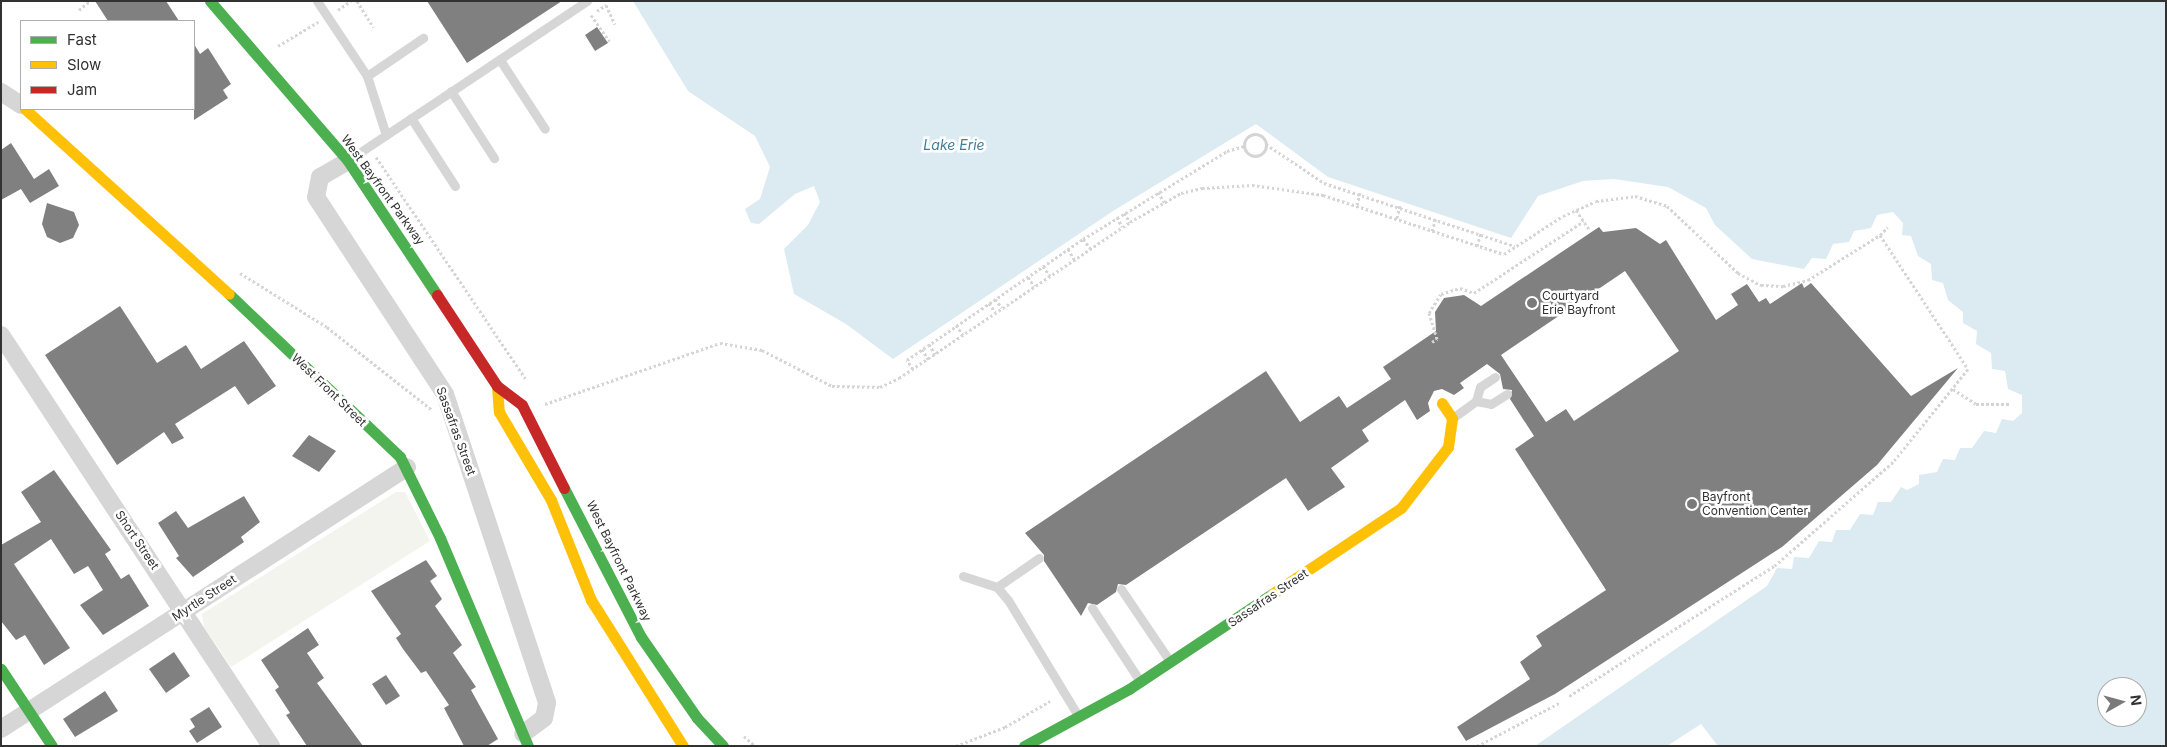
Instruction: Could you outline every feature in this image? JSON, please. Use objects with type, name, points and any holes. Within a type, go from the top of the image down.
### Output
[{"type":"main road","name":"West Bayfront Parkway","points":[[210,1],[348,160],[497,386],[522,405],[641,637],[697,718],[723,746]]},
{"type":"main road","name":"West Front Street","points":[[26,110],[204,270],[407,467],[525,740]]},
{"type":"main road","name":"West Bayfront Parkway","points":[[497,386],[499,412],[551,500],[591,600],[682,746]]},
{"type":"main road","points":[[1442,403],[1452,418]]},
{"type":"main road","name":"Sassafras Street","points":[[1024,746],[1080,719],[1140,682],[1401,508],[1448,447],[1452,418]]},
{"type":"main road","points":[[1,670],[52,746]]},
{"type":"street","points":[[1,92],[20,104]]},
{"type":"street","name":"Sassafras Street","points":[[348,160],[320,177],[316,197],[445,394],[547,703],[544,718],[525,740]]},
{"type":"street","name":"Short Street","points":[[1,335],[271,746]]},
{"type":"street","name":"Myrtle Street","points":[[1,730],[407,467]]},
{"type":"lane","points":[[316,1],[367,76],[386,135]]},
{"type":"lane","points":[[348,160],[587,1]]},
{"type":"lane","points":[[367,76],[423,38]]},
{"type":"lane","points":[[500,60],[545,129]]},
{"type":"lane","points":[[451,91],[494,158]]},
{"type":"lane","points":[[411,118],[455,186]]},
{"type":"lane","points":[[1452,418],[1476,401],[1480,387],[1495,377]]},
{"type":"lane","points":[[1476,401],[1491,404],[1506,394]]},
{"type":"lane","points":[[997,587],[1039,558]]},
{"type":"lane","points":[[963,576],[997,587],[1080,719]]},
{"type":"lane","points":[[1120,589],[1170,663]]},
{"type":"lane","points":[[1092,608],[1140,682]]},
{"type":"path","points":[[79,10],[90,1]]},
{"type":"path","points":[[335,12],[351,1]]},
{"type":"path","points":[[357,1],[373,27]]},
{"type":"path","points":[[606,5],[615,24]]},
{"type":"path","points":[[591,15],[609,41]]},
{"type":"path","points":[[278,47],[318,22]]},
{"type":"path","points":[[913,369],[906,360],[956,325],[1124,212],[1244,146],[1252,134],[1261,135],[1266,144],[1319,180],[1400,205],[1516,246]]},
{"type":"path","points":[[1244,146],[1254,156],[1263,153],[1266,144]]},
{"type":"path","points":[[543,406],[562,395],[720,343],[748,345],[819,381],[848,390],[880,387],[913,369],[1090,248],[1164,202],[1181,193],[1229,184],[1301,191],[1356,205],[1504,254],[1576,210],[1623,195],[1652,200],[1667,206],[1738,273],[1775,286],[1808,280],[1880,235],[1888,227]]},
{"type":"path","points":[[1158,192],[1164,202]]},
{"type":"path","points":[[1356,205],[1360,192]]},
{"type":"path","points":[[1397,218],[1400,205]]},
{"type":"path","points":[[1576,210],[1590,231]]},
{"type":"path","points":[[1124,212],[1130,222]]},
{"type":"path","points":[[1116,217],[1122,227]]},
{"type":"path","points":[[1432,231],[1436,218]]},
{"type":"path","points":[[1432,342],[1437,338],[1429,313],[1441,294],[1460,288],[1474,293],[1584,221]]},
{"type":"path","points":[[1477,246],[1481,234]]},
{"type":"path","points":[[1569,696],[1774,566],[1893,462],[1968,369],[1880,235]]},
{"type":"path","points":[[1083,239],[1090,248]]},
{"type":"path","points":[[1068,249],[1074,259]]},
{"type":"path","points":[[1043,266],[1050,276]]},
{"type":"path","points":[[231,267],[327,326],[417,402],[441,415]]},
{"type":"path","points":[[1028,277],[1034,286]]},
{"type":"path","points":[[996,299],[1002,308]]},
{"type":"path","points":[[989,303],[995,312]]},
{"type":"path","points":[[956,325],[963,335]]},
{"type":"path","points":[[929,344],[935,354]]},
{"type":"path","points":[[922,349],[928,359]]},
{"type":"path","points":[[1953,389],[1976,404],[2009,404]]},
{"type":"path","points":[[956,746],[1006,727],[1050,701]]},
{"type":"path","points":[[1477,746],[1561,702]]},
{"type":"shaded area","points":[[396,492],[405,492],[430,541],[231,667],[204,627],[202,614]]},
{"type":"water","name":"Lake Erie","points":[[633,1],[2166,1],[2166,746],[1718,746],[1701,724],[1667,746],[1535,746],[1767,586],[1777,568],[1792,569],[1794,557],[1809,558],[1819,541],[1832,542],[1836,530],[1850,530],[1860,514],[1873,515],[1878,502],[1891,502],[1901,487],[1907,490],[1919,484],[1919,475],[1937,472],[1943,459],[1955,460],[1960,448],[1972,448],[1984,431],[1996,433],[2002,419],[2013,421],[2022,413],[2022,395],[2008,389],[2005,371],[1992,369],[1991,353],[1976,344],[1977,331],[1963,323],[1963,312],[1948,300],[1943,283],[1932,280],[1931,264],[1918,256],[1911,236],[1902,235],[1903,223],[1893,212],[1877,215],[1871,228],[1854,231],[1849,242],[1833,244],[1826,259],[1812,258],[1804,269],[1752,259],[1715,225],[1706,208],[1668,187],[1614,179],[1583,181],[1538,196],[1511,238],[1328,177],[1256,124],[1113,211],[893,359],[846,324],[794,294],[784,249],[808,225],[820,202],[814,186],[795,194],[759,224],[751,223],[745,209],[760,199],[770,167],[755,136],[688,91]]},
{"type":"building","points":[[95,1],[166,1],[178,20],[107,20]]},
{"type":"building","points":[[427,1],[562,1],[467,63]]},
{"type":"building","points":[[597,27],[608,43],[595,51],[585,35]]},
{"type":"building","points":[[195,46],[200,54],[208,48],[231,84],[223,90],[228,98],[194,120]]},
{"type":"building","points":[[11,143],[34,179],[49,169],[59,186],[30,203],[21,189],[1,200],[1,150]]},
{"type":"building","points":[[47,203],[74,212],[79,225],[73,238],[60,243],[47,237],[42,224]]},
{"type":"building","points":[[1599,227],[1603,232],[1636,228],[1660,244],[1666,240],[1716,320],[1738,305],[1731,294],[1747,284],[1759,302],[1766,298],[1770,304],[1802,283],[1804,288],[1811,283],[1911,396],[1958,368],[1877,465],[1782,547],[1555,694],[1466,741],[1457,727],[1530,679],[1520,662],[1542,646],[1536,636],[1606,590],[1515,449],[1534,436],[1510,399],[1512,390],[1503,389],[1500,374],[1487,364],[1460,383],[1464,388],[1454,395],[1442,389],[1434,391],[1428,403],[1430,411],[1417,420],[1405,400],[1362,430],[1369,441],[1331,468],[1345,487],[1308,511],[1286,478],[1126,585],[1118,584],[1116,592],[1097,605],[1088,603],[1081,616],[1044,561],[1044,555],[1025,533],[1266,371],[1300,422],[1339,396],[1347,408],[1391,379],[1383,367],[1436,331],[1435,312],[1444,298],[1464,295],[1481,306]],"holes":[[[1625,271],[1679,351],[1574,421],[1566,409],[1546,422],[1501,355]]]},
{"type":"building","points":[[120,306],[157,363],[186,345],[201,369],[244,341],[276,386],[248,405],[235,386],[175,424],[184,438],[172,444],[164,432],[117,465],[45,355]]},
{"type":"building","points":[[309,435],[336,451],[319,472],[292,456]]},
{"type":"building","points":[[54,470],[111,550],[105,554],[121,579],[129,574],[149,606],[103,635],[80,605],[103,590],[88,566],[74,574],[51,539],[14,564],[70,648],[44,665],[25,635],[16,640],[1,621],[1,545],[41,522],[21,492]]},
{"type":"building","points":[[244,496],[260,522],[241,537],[244,542],[193,577],[176,558],[179,556],[158,523],[176,511],[188,528]]},
{"type":"building","points":[[426,560],[437,576],[430,581],[442,599],[435,606],[462,645],[453,653],[476,687],[471,690],[498,739],[487,746],[464,746],[444,708],[449,705],[426,671],[421,673],[403,649],[396,638],[401,634],[371,591]]},
{"type":"building","points":[[308,628],[319,645],[307,653],[324,678],[317,683],[363,746],[307,746],[286,715],[290,713],[275,690],[279,687],[261,660]]},
{"type":"building","points":[[174,652],[190,676],[166,693],[149,669]]},
{"type":"building","points":[[386,675],[400,696],[386,705],[372,684]]},
{"type":"building","points":[[105,691],[118,711],[75,737],[63,719]]},
{"type":"building","points":[[209,707],[222,727],[197,743],[189,731],[195,727],[190,719]]},
{"type":"traffic: fast","points":[[210,1],[348,161],[437,295]]},
{"type":"traffic: fast","points":[[229,294],[400,457],[440,538],[528,746]]},
{"type":"traffic: fast","points":[[564,488],[641,637],[697,718],[723,746]]},
{"type":"traffic: fast","points":[[1024,746],[1129,689],[1272,594]]},
{"type":"traffic: fast","points":[[1,669],[52,746]]},
{"type":"traffic: slow","points":[[26,110],[229,294]]},
{"type":"traffic: slow","points":[[497,386],[499,412],[551,500],[591,600],[683,746]]},
{"type":"traffic: slow","points":[[1272,594],[1401,508],[1448,447],[1452,418],[1442,403]]},
{"type":"traffic: jam","points":[[437,295],[497,386],[522,405],[564,488]]},
{"type":"place","name":"Courtyard Erie Bayfront","points":[[1532,303]]},
{"type":"place","name":"Bayfront Convention Center","points":[[1692,504]]}]
